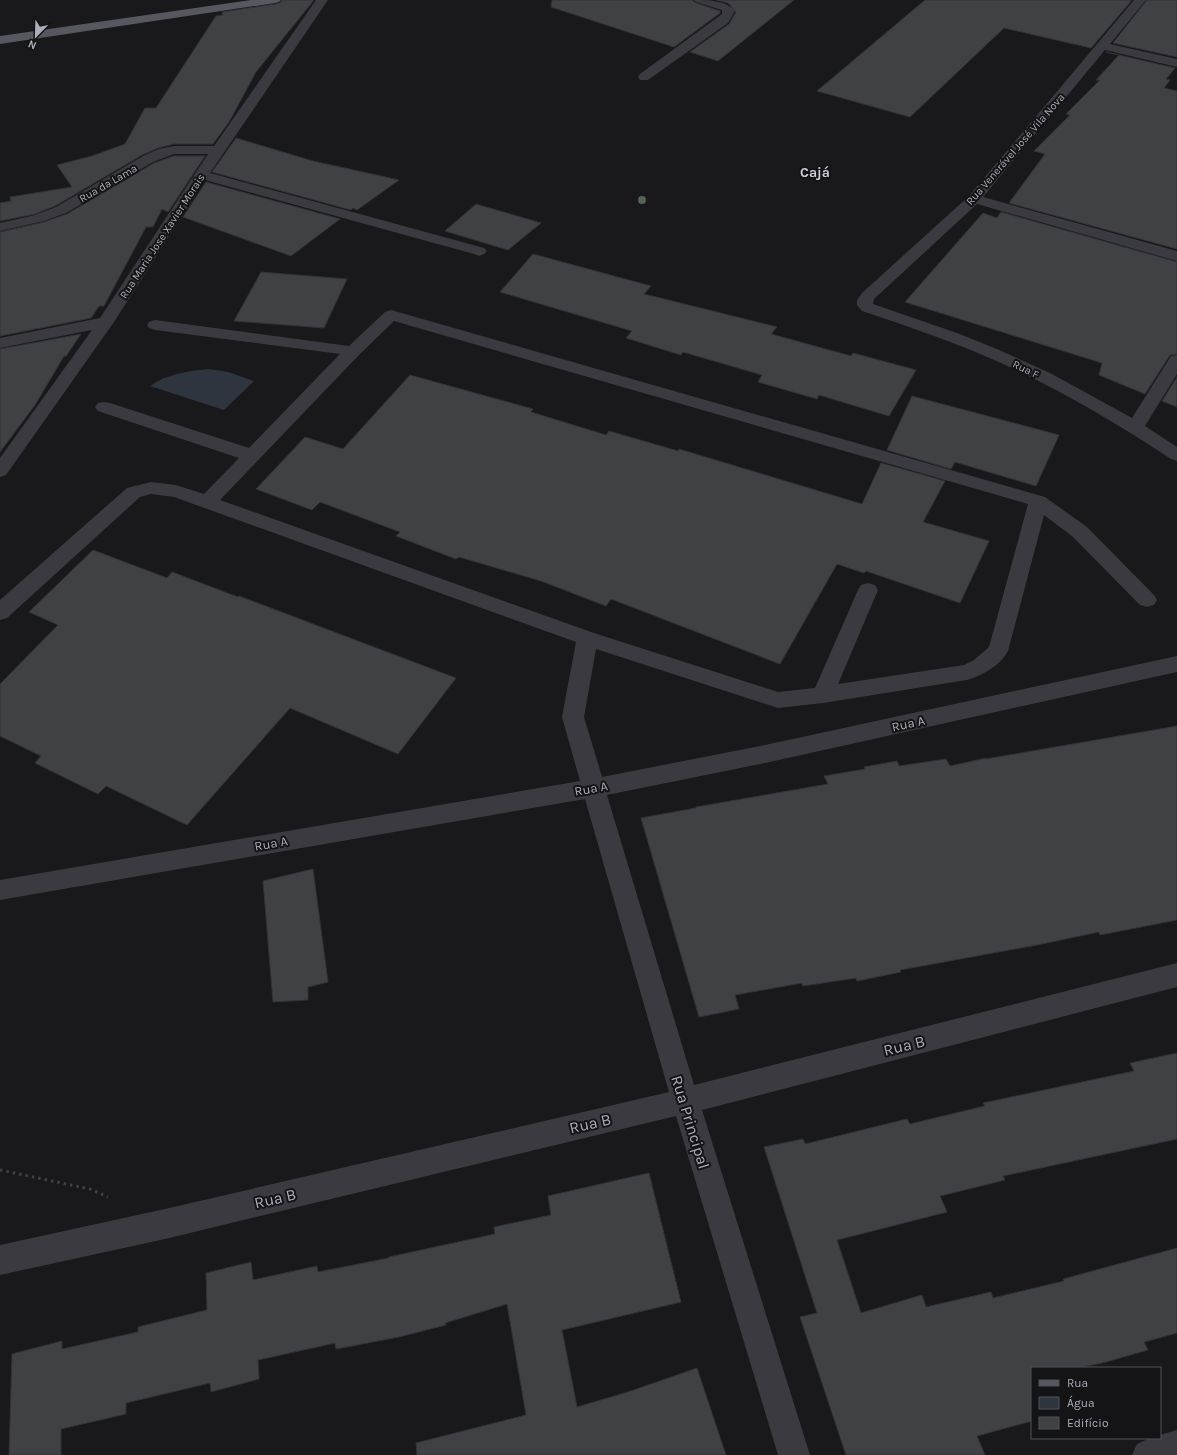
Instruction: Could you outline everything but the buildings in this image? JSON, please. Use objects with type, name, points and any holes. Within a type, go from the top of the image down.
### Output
[{"type":"main road","points":[[0,40],[275,0]]},
{"type":"street","name":"Rua Maria Jose Xavier Morais","points":[[2,464],[106,322],[218,150],[322,0]]},
{"type":"street","points":[[644,77],[724,20],[728,15],[726,8],[700,0]]},
{"type":"street","name":"Rua Venerável José Vila Nova","points":[[865,305],[865,300],[868,296],[974,199],[1140,0]]},
{"type":"street","points":[[1103,46],[1177,63]]},
{"type":"street","name":"Rua da Lama","points":[[0,227],[39,218],[61,210],[102,188],[148,159],[164,152],[174,150],[218,150]]},
{"type":"street","points":[[202,175],[479,250]]},
{"type":"street","points":[[974,199],[1177,256]]},
{"type":"street","name":"Rua F","points":[[865,305],[868,308],[963,341],[1034,372],[1136,427],[1177,456]]},
{"type":"street","points":[[206,502],[391,315],[1038,501],[1080,532],[1147,600]]},
{"type":"street","points":[[0,343],[106,322]]},
{"type":"street","points":[[155,325],[354,351]]},
{"type":"street","points":[[1136,427],[1177,360]]},
{"type":"street","points":[[104,407],[253,456]]},
{"type":"street","points":[[0,613],[134,492],[151,488],[176,491],[587,638],[778,700],[823,695],[967,672],[981,666],[998,651],[1038,501]]},
{"type":"street","points":[[823,695],[868,590]]},
{"type":"street","name":"Rua Principal","points":[[587,638],[573,717],[684,1101],[794,1455]]},
{"type":"street","name":"Rua A","points":[[0,890],[594,788],[765,754],[1177,664]]},
{"type":"street","name":"Rua B","points":[[0,1260],[180,1220],[684,1101],[1177,975]]},
{"type":"street","points":[[1148,1455],[1177,1446]]},
{"type":"path","points":[[0,1170],[90,1189],[110,1198]]},
{"type":"water","points":[[209,369],[228,372],[254,381],[224,410],[150,386],[170,376]]},
{"type":"district","name":"Cajá","points":[[815,172]]}]
